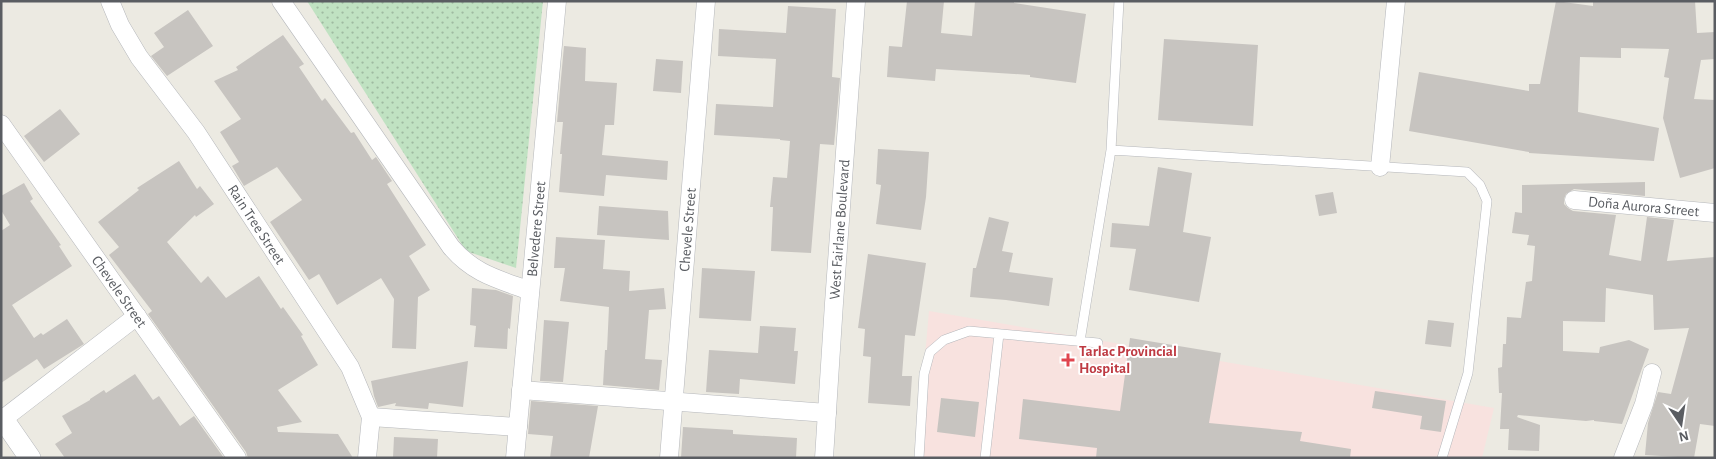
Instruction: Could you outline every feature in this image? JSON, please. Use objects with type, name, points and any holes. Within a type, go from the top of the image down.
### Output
[{"type":"street","name":"Rain Tree Street","points":[[110,1],[120,25],[139,57],[196,132],[350,367],[371,418],[367,458]]},
{"type":"street","points":[[281,1],[451,247],[462,260],[482,274],[530,291]]},
{"type":"street","name":"Belvedere Street","points":[[515,458],[557,1]]},
{"type":"street","name":"Chevele Street","points":[[669,458],[706,1]]},
{"type":"street","name":"West Fairlane Boulevard","points":[[824,458],[856,1]]},
{"type":"street","points":[[1380,167],[1396,1]]},
{"type":"street","name":"Chevele Street","points":[[1,124],[237,458]]},
{"type":"street","name":"Doña Aurora Street","points":[[1574,200],[1715,213]]},
{"type":"street","points":[[30,458],[2,419],[137,316]]},
{"type":"street","points":[[1623,458],[1644,404],[1652,373]]},
{"type":"street","points":[[521,390],[827,413]]},
{"type":"street","points":[[371,418],[518,427]]},
{"type":"lane","points":[[1080,341],[1111,150],[1119,1]]},
{"type":"lane","points":[[1111,150],[1467,172],[1480,185],[1487,201],[1468,373],[1442,458]]},
{"type":"lane","points":[[919,458],[924,374],[930,352],[944,340],[969,331],[1098,343]]},
{"type":"lane","points":[[985,458],[998,334]]},
{"type":"shaded area","name":"Tarlac Provincial Hospital","points":[[929,311],[1494,408],[1482,458],[916,458]]},
{"type":"green space","points":[[307,1],[543,1],[516,268],[466,251]]},
{"type":"building","points":[[907,1],[944,1],[941,33],[972,36],[975,1],[1014,1],[1014,3],[1086,14],[1076,83],[1030,77],[1030,75],[936,69],[935,81],[887,77],[889,46],[902,47]]},
{"type":"building","points":[[1556,1],[1593,6],[1593,1],[1695,1],[1697,33],[1715,32],[1715,59],[1701,60],[1694,99],[1715,100],[1715,168],[1680,178],[1663,118],[1669,78],[1664,77],[1669,49],[1621,48],[1621,58],[1580,57],[1578,112],[1659,128],[1654,161],[1529,153],[1409,131],[1419,72],[1529,91],[1529,84],[1540,84]]},
{"type":"building","points":[[788,6],[836,9],[832,77],[840,78],[834,145],[820,144],[811,253],[771,251],[773,207],[770,207],[773,177],[787,178],[790,141],[714,135],[716,104],[773,107],[776,59],[718,56],[719,29],[786,33]]},
{"type":"building","points":[[188,10],[213,46],[167,76],[151,56],[164,47],[154,33]]},
{"type":"building","points":[[283,35],[304,64],[299,67],[322,101],[325,98],[351,133],[354,132],[372,160],[376,157],[392,181],[387,184],[426,245],[409,256],[430,290],[418,297],[416,349],[392,348],[394,299],[381,278],[337,305],[319,274],[309,280],[270,222],[302,200],[277,167],[244,186],[232,166],[239,162],[220,132],[241,119],[214,81],[238,70],[236,67]]},
{"type":"building","points":[[1164,39],[1258,45],[1253,126],[1158,120]]},
{"type":"building","points":[[564,46],[586,48],[585,81],[617,83],[614,125],[605,125],[602,155],[668,161],[667,180],[606,175],[604,196],[559,192],[563,122],[557,122]]},
{"type":"building","points":[[656,59],[683,61],[681,93],[653,91]]},
{"type":"building","points":[[60,109],[80,134],[44,162],[24,136]]},
{"type":"building","points":[[878,149],[929,152],[926,197],[921,230],[876,224],[881,185],[876,184]]},
{"type":"building","points":[[179,161],[197,189],[200,186],[214,204],[196,217],[195,215],[167,242],[201,283],[208,276],[226,298],[259,276],[281,309],[283,307],[303,335],[301,336],[318,365],[278,390],[302,422],[277,427],[278,432],[338,434],[353,458],[248,458],[246,452],[148,314],[152,311],[109,255],[119,247],[98,222],[139,190],[137,188]]},
{"type":"building","points":[[1158,167],[1192,173],[1183,232],[1211,237],[1199,302],[1129,290],[1136,249],[1110,247],[1112,223],[1149,226]]},
{"type":"building","points":[[1645,182],[1645,196],[1574,189],[1566,194],[1564,204],[1573,211],[1616,215],[1609,255],[1641,261],[1647,217],[1674,220],[1667,261],[1715,257],[1715,426],[1700,424],[1694,458],[1645,455],[1648,423],[1658,392],[1671,394],[1689,328],[1654,330],[1653,295],[1606,288],[1605,322],[1563,321],[1563,351],[1599,353],[1600,347],[1629,340],[1649,349],[1622,424],[1594,420],[1586,421],[1518,415],[1517,417],[1540,425],[1539,451],[1508,450],[1509,429],[1500,429],[1502,393],[1499,393],[1498,368],[1502,367],[1503,344],[1506,344],[1507,317],[1521,318],[1526,282],[1532,281],[1535,246],[1527,245],[1529,235],[1512,233],[1515,212],[1522,213],[1522,185]]},
{"type":"building","points":[[24,183],[33,199],[30,201],[61,245],[59,246],[72,266],[12,305],[34,338],[41,333],[43,335],[67,319],[84,344],[44,369],[37,359],[1,383],[1,231],[10,225],[1,210],[1,196]]},
{"type":"building","points":[[1333,192],[1337,213],[1319,216],[1315,195]]},
{"type":"building","points":[[599,206],[668,211],[669,240],[597,235]]},
{"type":"building","points":[[989,217],[1009,222],[1002,251],[1013,253],[1009,272],[1053,278],[1049,306],[970,297],[973,268],[976,268]]},
{"type":"building","points":[[556,237],[605,240],[603,269],[630,271],[629,291],[664,288],[666,309],[649,310],[645,359],[662,360],[659,390],[603,385],[609,307],[560,301],[565,268],[554,268]]},
{"type":"building","points":[[868,254],[926,263],[915,336],[905,335],[902,376],[912,376],[910,406],[868,403],[871,357],[863,356],[865,329],[858,328]]},
{"type":"building","points":[[702,268],[755,271],[751,321],[699,318]]},
{"type":"building","points":[[472,288],[496,290],[513,296],[507,349],[474,347],[476,326],[470,325]]},
{"type":"building","points":[[544,320],[569,322],[563,382],[540,381]]},
{"type":"building","points":[[1428,320],[1454,323],[1451,347],[1425,344]]},
{"type":"building","points":[[760,326],[796,328],[794,351],[798,351],[795,384],[740,379],[739,394],[706,392],[709,350],[758,353]]},
{"type":"building","points":[[1130,338],[1221,353],[1209,423],[1302,432],[1300,441],[1351,449],[1350,458],[1096,458],[1097,448],[1019,439],[1023,399],[1120,411]]},
{"type":"building","points":[[468,361],[463,407],[429,403],[428,409],[395,406],[396,403],[378,407],[371,381]]},
{"type":"building","points":[[135,374],[153,400],[159,396],[180,426],[194,416],[224,458],[65,458],[55,444],[72,433],[62,416],[104,390],[106,393]]},
{"type":"building","points":[[1375,391],[1446,401],[1441,432],[1420,429],[1422,416],[1372,408]]},
{"type":"building","points":[[941,398],[979,402],[975,437],[937,432]]},
{"type":"building","points":[[531,401],[598,406],[589,458],[550,458],[553,436],[528,434]]},
{"type":"building","points":[[683,427],[733,430],[733,434],[797,438],[796,458],[681,458]]},
{"type":"building","points":[[394,437],[438,439],[437,458],[393,458]]},
{"type":"place","name":"Tarlac Provincial Hospital","points":[[1068,360]]}]
